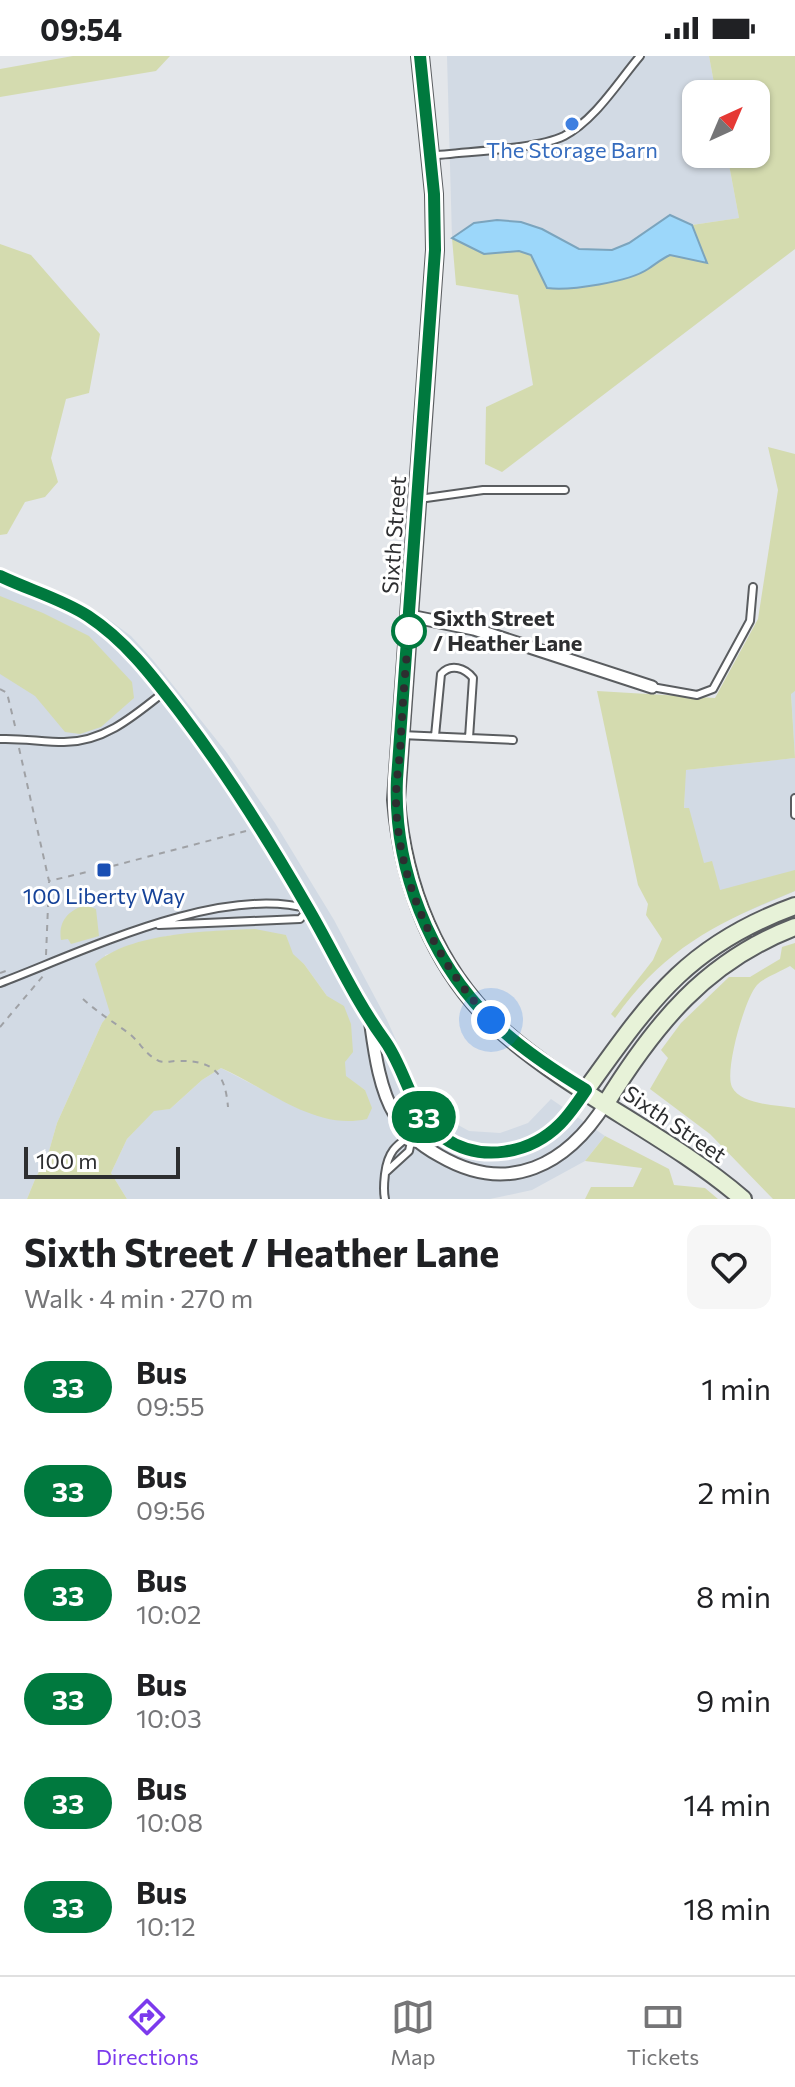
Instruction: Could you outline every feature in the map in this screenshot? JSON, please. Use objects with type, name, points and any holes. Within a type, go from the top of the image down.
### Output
[{"type":"main road","name":"Sixth Street","points":[[420,56],[435,250],[396,800],[402,854],[420,910],[439,951],[467,994],[491,1020],[523,1047],[743,1199]]},
{"type":"main road","points":[[586,1090],[649,1004],[678,973],[742,928],[795,906]]},
{"type":"main road","points":[[606,1103],[657,1028],[695,987],[742,954],[795,927]]},
{"type":"street","points":[[0,577],[86,615],[121,641],[164,692],[232,785],[309,909],[371,1024],[387,1043],[427,1122],[442,1137],[467,1149],[495,1154],[510,1151],[552,1132],[586,1090]]},
{"type":"street","points":[[410,616],[474,629],[652,687]]},
{"type":"street","points":[[371,1024],[376,1056],[396,1117],[412,1137],[461,1166],[486,1172],[512,1173],[538,1167],[570,1148],[586,1133],[606,1103]]},
{"type":"lane","points":[[430,156],[531,144],[563,136],[587,118],[640,56]]},
{"type":"lane","points":[[419,499],[483,490],[565,490]]},
{"type":"lane","points":[[652,687],[697,695],[713,689],[750,621],[753,587]]},
{"type":"lane","points":[[435,736],[441,674],[453,667],[464,669],[473,678],[469,738]]},
{"type":"lane","points":[[0,739],[63,743],[98,738],[130,719],[164,692]]},
{"type":"lane","points":[[400,734],[513,740]]},
{"type":"lane","points":[[795,798],[795,815]]},
{"type":"lane","points":[[0,983],[188,912],[290,904],[309,909],[300,919],[159,925]]},
{"type":"lane","points":[[385,1199],[387,1159],[391,1150],[400,1141],[412,1137],[427,1122]]},
{"type":"lane","points":[[386,1172],[409,1151],[412,1137]]},
{"type":"path","points":[[0,689],[7,693],[49,881],[47,955]]},
{"type":"path","points":[[101,869],[246,831]]},
{"type":"path","points":[[49,881],[87,872]]},
{"type":"path","points":[[0,1027],[46,972]]},
{"type":"path","points":[[83,999],[129,1033],[158,1061],[195,1062],[216,1071],[227,1090],[228,1107]]},
{"type":"shaded area","name":"The Storage Barn","points":[[447,56],[709,56],[713,80],[682,80],[682,168],[730,168],[739,218],[692,225],[670,215],[629,243],[612,250],[579,249],[521,222],[474,223],[452,238]]},
{"type":"shaded area","points":[[0,567],[104,616],[131,636],[153,660],[227,753],[275,823],[334,920],[387,1020],[417,1087],[440,1115],[469,1131],[500,1133],[528,1123],[551,1099],[605,1136],[585,1161],[532,1190],[490,1199],[127,1199],[111,1173],[127,1139],[154,1110],[170,1109],[202,1080],[221,1068],[284,1101],[365,1090],[346,1077],[327,996],[304,964],[292,954],[286,935],[171,935],[105,955],[111,1013],[102,1023],[27,1199],[0,1199]]},
{"type":"shaded area","points":[[795,691],[795,758],[791,693]]},
{"type":"shaded area","points":[[795,758],[795,891],[723,922],[683,857],[685,770]]},
{"type":"green space","points":[[73,56],[170,56],[156,71],[0,97],[0,69]]},
{"type":"green space","points":[[709,56],[795,56],[795,249],[502,472],[485,464],[486,407],[533,385],[518,295],[456,285],[452,238],[484,254],[519,251],[531,255],[547,287],[570,288],[614,281],[639,274],[670,255],[706,263],[692,225],[739,218],[730,168],[770,168],[770,80],[713,80]]},
{"type":"green space","points":[[0,244],[31,255],[100,334],[89,393],[66,399],[51,458],[58,482],[45,497],[25,502],[7,534],[0,535]]},
{"type":"green space","points":[[768,447],[795,454],[795,691],[791,694],[795,758],[686,770],[684,808],[689,808],[704,863],[712,861],[720,890],[795,870],[795,891],[741,914],[695,940],[653,973],[615,1018],[611,1014],[653,960],[662,939],[646,915],[648,904],[638,885],[597,691],[715,698],[758,619],[778,490]]},
{"type":"green space","points":[[0,596],[89,636],[132,682],[134,698],[101,727],[80,734],[65,732],[35,696],[0,674]]},
{"type":"green space","points":[[86,905],[96,909],[99,936],[71,944],[68,939],[61,940],[61,928],[66,918]]},
{"type":"green space","points":[[255,929],[286,935],[293,954],[327,996],[344,1006],[351,1024],[353,1052],[345,1062],[346,1076],[365,1090],[372,1108],[367,1119],[328,1119],[310,1113],[221,1068],[202,1080],[170,1109],[154,1111],[127,1139],[111,1173],[127,1199],[27,1199],[47,1158],[57,1123],[102,1023],[110,1013],[95,964],[110,953],[149,939]]},
{"type":"green space","points":[[795,943],[795,970],[790,966],[768,977],[752,992],[737,1035],[731,1066],[732,1087],[743,1097],[795,1108],[795,1199],[773,1199],[710,1134],[650,1089],[668,1058],[661,1050],[681,1023],[729,977],[750,977],[780,959],[782,947]]},
{"type":"green space","points":[[605,1136],[669,1169],[674,1185],[705,1188],[718,1199],[585,1199],[591,1187],[633,1187],[642,1168],[585,1161]]},
{"type":"water","points":[[670,215],[692,225],[707,263],[670,255],[639,274],[584,287],[547,288],[531,255],[519,251],[484,254],[452,238],[474,223],[497,220],[521,222],[542,229],[579,249],[612,250],[629,243]]},
{"type":"bus line","name":"33","points":[[0,576],[86,615],[121,641],[153,677],[218,764],[282,864],[371,1024],[387,1043],[417,1105],[435,1131],[467,1149],[495,1154],[533,1143],[566,1118],[586,1090],[501,1030],[467,994],[429,931],[402,854],[397,779],[435,250],[434,194],[420,56]]},
{"type":"place","name":"The Storage Barn","points":[[572,124]]},
{"type":"place","name":"Sixth Street / Heather Lane","points":[[409,631]]},
{"type":"place","name":"100 Liberty Way","points":[[104,870]]},
{"type":"route","points":[[409,631],[396,800],[402,854],[420,910],[439,951],[467,994],[491,1020]]}]
